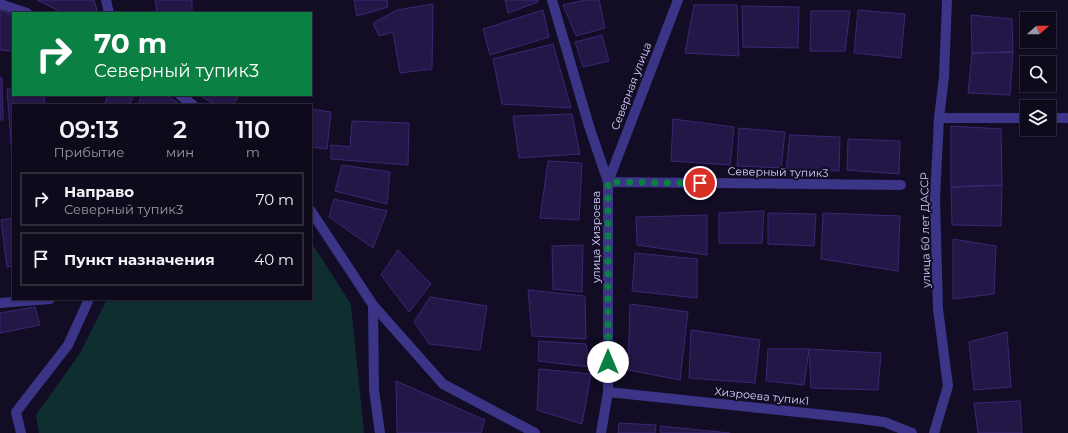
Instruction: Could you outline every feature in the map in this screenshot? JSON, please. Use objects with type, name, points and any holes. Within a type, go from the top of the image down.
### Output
[{"type":"street","points":[[106,0],[109,12]]},
{"type":"street","name":"улица Хизроева","points":[[552,0],[589,126],[608,182],[608,392],[601,433]]},
{"type":"street","name":"Северная улица","points":[[608,182],[678,0]]},
{"type":"street","name":"улица 60 лет ДАССР","points":[[934,433],[948,386],[938,309],[935,198],[939,118],[944,77],[947,0]]},
{"type":"street","points":[[0,4],[24,12]]},
{"type":"street","points":[[181,96],[192,104]]},
{"type":"street","points":[[939,118],[1020,118]]},
{"type":"street","points":[[1056,118],[1068,118]]},
{"type":"street","name":"Северный тупик3","points":[[608,182],[900,185]]},
{"type":"street","points":[[312,213],[373,305],[443,384],[535,433]]},
{"type":"street","points":[[0,303],[38,300]]},
{"type":"street","points":[[21,433],[16,412],[68,345],[88,300]]},
{"type":"street","points":[[373,305],[374,390],[380,433]]},
{"type":"street","name":"Хиэроева тупик1","points":[[608,392],[884,422],[912,433]]},
{"type":"green space","points":[[312,244],[351,304],[364,433],[39,433],[36,415],[80,353],[106,300],[312,300]]},
{"type":"building","points":[[37,0],[94,0],[98,12],[61,12]]},
{"type":"building","points":[[155,0],[192,0],[192,12],[157,11]]},
{"type":"building","points":[[354,0],[387,0],[388,7],[357,16]]},
{"type":"building","points":[[505,0],[538,0],[538,2],[508,13]]},
{"type":"building","points":[[585,0],[599,0],[605,28],[576,36],[563,5]]},
{"type":"building","points":[[433,4],[432,69],[400,73],[393,32],[379,36],[373,23],[397,10]]},
{"type":"building","points":[[694,5],[737,5],[739,56],[685,53]]},
{"type":"building","points":[[742,6],[799,7],[798,48],[743,47]]},
{"type":"building","points":[[0,10],[12,15],[12,51],[0,50]]},
{"type":"building","points":[[543,10],[549,37],[490,55],[483,29]]},
{"type":"building","points":[[858,10],[905,14],[901,58],[854,53]]},
{"type":"building","points":[[811,11],[850,11],[845,51],[810,51]]},
{"type":"building","points":[[971,15],[1012,19],[1013,52],[972,53]]},
{"type":"building","points":[[602,35],[609,61],[583,67],[575,42]]},
{"type":"building","points":[[553,44],[571,108],[502,104],[493,59]]},
{"type":"building","points":[[1013,52],[1010,95],[968,93],[972,53]]},
{"type":"building","points":[[0,77],[2,78],[3,120],[0,120]]},
{"type":"building","points":[[7,89],[12,89],[12,96],[44,96],[45,104],[12,104],[12,157]]},
{"type":"building","points":[[108,96],[134,96],[130,104],[104,104]]},
{"type":"building","points":[[142,96],[168,96],[180,104],[138,104]]},
{"type":"building","points":[[238,96],[234,104],[214,104],[202,97]]},
{"type":"building","points":[[312,109],[331,112],[327,149],[312,147]]},
{"type":"building","points":[[572,114],[580,154],[519,158],[513,116]]},
{"type":"building","points":[[673,119],[734,127],[730,165],[671,161]]},
{"type":"building","points":[[352,121],[409,123],[408,165],[331,159],[331,145],[350,147]]},
{"type":"building","points":[[951,126],[1001,129],[1002,185],[951,187]]},
{"type":"building","points":[[739,128],[785,132],[781,168],[737,166]]},
{"type":"building","points":[[790,135],[840,137],[839,171],[786,169]]},
{"type":"building","points":[[848,139],[900,141],[899,174],[847,170]]},
{"type":"building","points":[[548,161],[582,163],[579,220],[540,218]]},
{"type":"building","points":[[342,165],[390,172],[387,204],[335,191]]},
{"type":"building","points":[[1002,185],[1001,226],[952,225],[951,187]]},
{"type":"building","points":[[334,199],[387,211],[373,248],[329,217]]},
{"type":"building","points":[[764,211],[762,243],[719,243],[719,213]]},
{"type":"building","points":[[768,213],[816,214],[814,246],[768,244]]},
{"type":"building","points":[[823,213],[900,216],[898,271],[821,259]]},
{"type":"building","points":[[707,215],[707,255],[637,245],[636,217]]},
{"type":"building","points":[[12,218],[12,266],[7,267],[1,220]]},
{"type":"building","points":[[953,239],[996,246],[994,294],[953,299]]},
{"type":"building","points":[[583,245],[582,292],[553,289],[552,246]]},
{"type":"building","points":[[398,250],[431,284],[409,312],[381,275]]},
{"type":"building","points":[[635,253],[697,259],[697,298],[632,291]]},
{"type":"building","points":[[528,290],[585,296],[586,339],[532,336]]},
{"type":"building","points":[[430,297],[487,306],[480,350],[429,344],[414,322]]},
{"type":"building","points":[[630,304],[688,312],[680,380],[628,370]]},
{"type":"building","points":[[35,307],[40,325],[0,333],[0,313]]},
{"type":"building","points":[[691,330],[760,340],[755,383],[689,378]]},
{"type":"building","points":[[1007,332],[1011,387],[974,390],[969,342]]},
{"type":"building","points":[[539,341],[586,344],[589,367],[538,361]]},
{"type":"building","points":[[768,349],[809,349],[804,385],[766,381]]},
{"type":"building","points":[[809,349],[881,353],[878,390],[811,388]]},
{"type":"building","points":[[539,369],[591,374],[582,424],[537,410]]},
{"type":"building","points":[[396,381],[485,420],[481,433],[397,433]]},
{"type":"building","points":[[1020,401],[1022,433],[978,433],[974,403]]},
{"type":"building","points":[[619,423],[656,425],[655,433],[618,433]]},
{"type":"building","points":[[660,426],[730,433],[661,433]]},
{"type":"route","points":[[608,362],[608,182],[700,183]]}]
